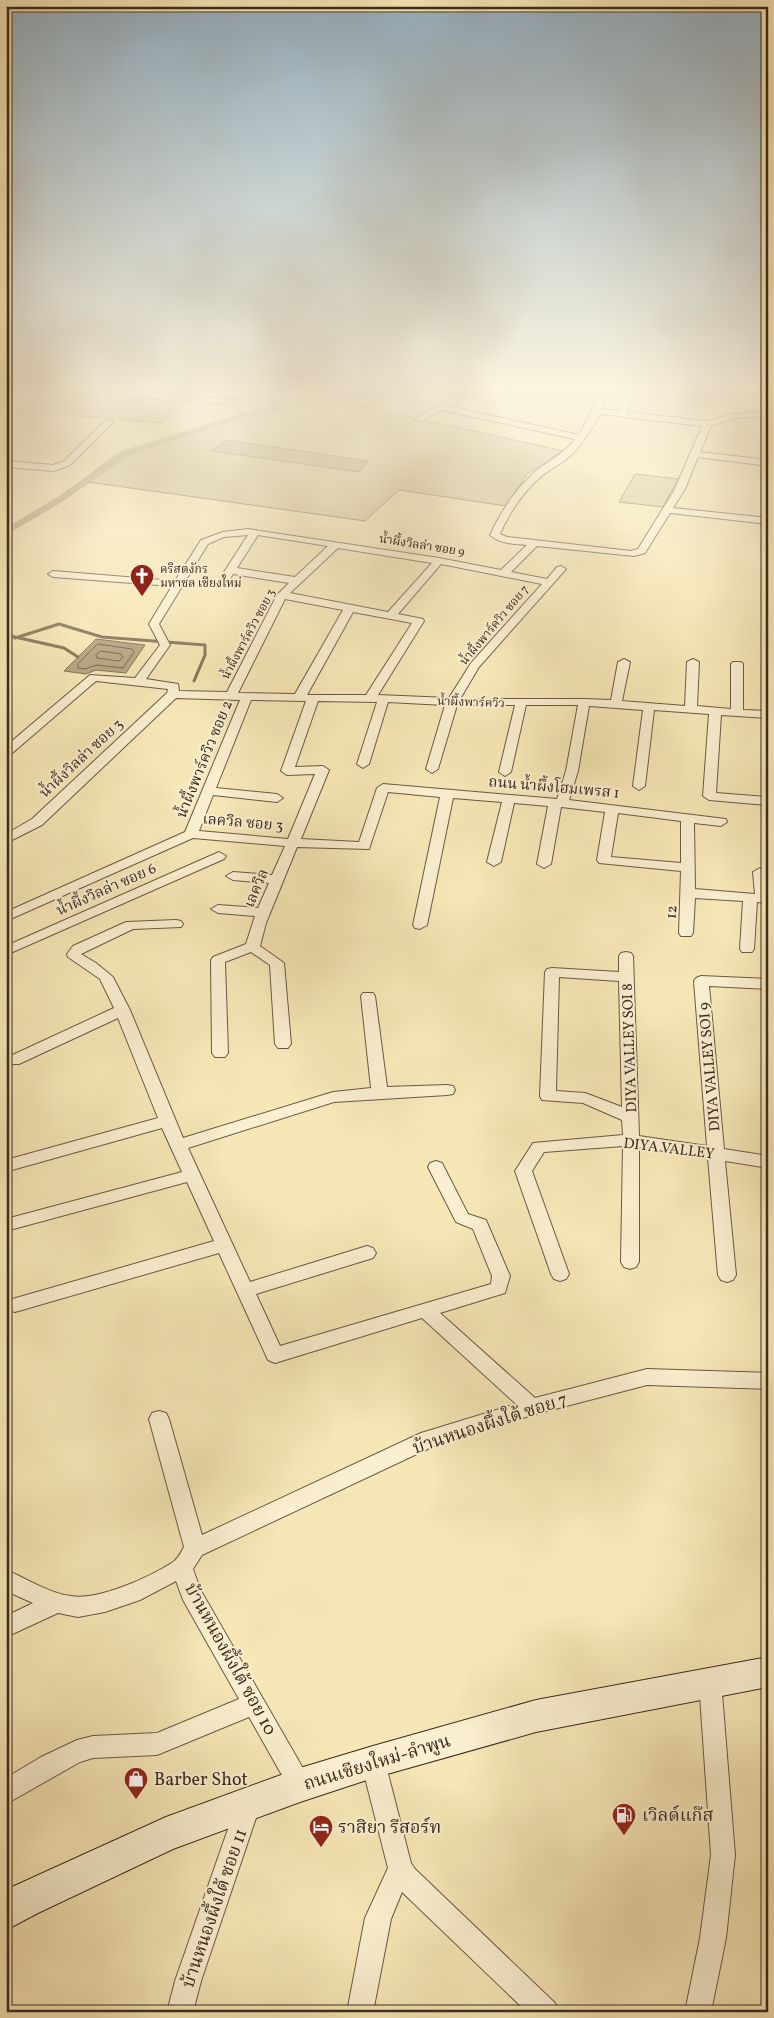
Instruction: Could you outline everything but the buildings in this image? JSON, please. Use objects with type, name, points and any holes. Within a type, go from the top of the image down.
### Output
[{"type":"main road","name":"ถนนเชียงใหม่-ลำพูน","points":[[6,1912],[25,1900],[166,1834],[300,1785],[373,1762],[536,1716],[710,1681],[768,1672]]},
{"type":"street","points":[[530,481],[495,535],[505,540],[631,554],[642,551],[668,510],[683,481]]},
{"type":"street","points":[[668,510],[768,522]]},
{"type":"street","name":"น้ำผึ้งวิลล่า ซอย 9","points":[[139,682],[164,642],[154,624],[204,542],[216,535],[233,532],[255,532],[439,561],[548,582]]},
{"type":"street","points":[[224,580],[255,532]]},
{"type":"street","points":[[504,573],[534,544]]},
{"type":"street","name":"น้ำผึ้งพาร์ควิว ซอย 3","points":[[231,696],[282,595],[335,545]]},
{"type":"street","points":[[391,614],[439,561]]},
{"type":"street","name":"น้ำผึ้งพาร์ควิว ซอย 7","points":[[432,769],[452,702],[475,665],[561,569]]},
{"type":"street","points":[[230,570],[298,581]]},
{"type":"street","points":[[53,574],[180,584]]},
{"type":"street","points":[[282,595],[391,614],[419,621],[370,698]]},
{"type":"street","points":[[299,698],[350,607]]},
{"type":"street","points":[[616,704],[624,662]]},
{"type":"street","points":[[690,709],[693,662]]},
{"type":"street","points":[[737,664],[737,713]]},
{"type":"street","points":[[6,752],[94,677],[174,686],[174,694]]},
{"type":"street","name":"น้ำผึ้งพาร์ควิว","points":[[174,694],[299,698],[384,698],[452,702],[584,702],[768,715]]},
{"type":"street","name":"น้ำผึ้งวิลล่า ซอย 3","points":[[6,840],[37,822],[174,694]]},
{"type":"street","name":"น้ำผึ้งพาร์ควิว ซอย 2","points":[[191,834],[247,696]]},
{"type":"street","name":"เลควิล","points":[[252,947],[263,913],[323,770],[287,771],[313,698]]},
{"type":"street","points":[[363,764],[384,698]]},
{"type":"street","points":[[544,864],[558,802],[572,771],[584,702]]},
{"type":"street","points":[[505,772],[521,703]]},
{"type":"street","points":[[639,786],[649,706]]},
{"type":"street","points":[[715,711],[709,796],[768,801]]},
{"type":"street","name":"เลควิล ซอย 3","points":[[191,834],[293,843],[364,846],[383,788]]},
{"type":"street","name":"ถนน น้ำผึ้งโฮมเพรส 1","points":[[383,788],[558,802],[721,822]]},
{"type":"street","points":[[208,791],[277,798]]},
{"type":"street","points":[[420,925],[447,794]]},
{"type":"street","points":[[494,862],[509,798]]},
{"type":"street","points":[[612,808],[604,860],[688,868]]},
{"type":"street","name":"12","points":[[686,933],[688,893],[687,817]]},
{"type":"street","points":[[6,917],[191,834]]},
{"type":"street","name":"น้ำผึ้งวิลล่า ซอย 6","points":[[8,950],[219,856]]},
{"type":"street","points":[[747,949],[760,898],[760,872]]},
{"type":"street","points":[[233,876],[277,879]]},
{"type":"street","points":[[688,893],[760,898]]},
{"type":"street","points":[[218,910],[263,913]]},
{"type":"street","points":[[176,924],[131,925],[78,949],[74,954],[75,957],[92,966],[106,977],[122,1010],[167,1122],[275,1355],[499,1288],[501,1276],[480,1225],[462,1218],[436,1167]]},
{"type":"street","points":[[220,1053],[218,960],[252,947],[277,963],[283,1044]]},
{"type":"street","name":"DIYA VALLEY SOI 8","points":[[626,956],[631,1118],[630,1262]]},
{"type":"street","points":[[627,977],[552,972],[548,1096],[585,1098],[631,1118]]},
{"type":"street","name":"DIYA VALLEY SOI 9","points":[[727,1275],[701,981],[768,984]]},
{"type":"street","points":[[368,996],[380,1093]]},
{"type":"street","points":[[13,1060],[122,1010]]},
{"type":"street","points":[[178,1145],[333,1097],[447,1090]]},
{"type":"street","points":[[12,1164],[167,1122]]},
{"type":"street","name":"DIYA VALLEY","points":[[560,1274],[523,1171],[539,1146],[631,1140],[768,1162]]},
{"type":"street","points":[[7,1225],[192,1176]]},
{"type":"street","points":[[15,1305],[224,1245]]},
{"type":"street","points":[[244,1291],[367,1253]]},
{"type":"street","points":[[425,1310],[532,1407]]},
{"type":"street","name":"บ้านหนองผึ้งใต้ ซอย 7","points":[[195,1548],[428,1439],[532,1407],[647,1377],[768,1381]]},
{"type":"street","points":[[159,1419],[195,1548],[182,1568]]},
{"type":"street","name":"บ้านหนองผึ้งใต้ ซอย 10","points":[[6,1580],[57,1602],[77,1608],[111,1602],[182,1568],[191,1593],[300,1785]]},
{"type":"street","points":[[6,1627],[57,1602]]},
{"type":"street","points":[[698,2012],[713,1938],[723,1856],[710,1681]]},
{"type":"street","points":[[6,1792],[48,1765],[77,1751],[93,1747],[157,1744],[254,1704]]},
{"type":"street","points":[[373,1762],[400,1868],[406,1878],[546,2012]]},
{"type":"street","name":"บ้านหนองผึ้งใต้ ซอย 11","points":[[180,2012],[188,1982],[249,1804]]},
{"type":"street","points":[[360,2012],[378,1918],[400,1868]]},
{"type":"shaded area","points":[[82,481],[522,481],[506,506],[399,490],[365,521]]},
{"type":"shaded area","points":[[631,481],[677,481],[663,507],[619,502]]},
{"type":"water","points":[[96,639],[145,645],[126,673],[96,670],[86,674],[64,671]]},
{"type":"waterway","points":[[6,532],[28,520],[87,481]]},
{"type":"waterway","points":[[17,637],[59,624],[102,637],[205,645],[205,655],[194,681]]},
{"type":"waterway","points":[[6,635],[17,637]]},
{"type":"waterway","points":[[17,637],[64,648],[78,657]]},
{"type":"place","name":"คริสตงักร มหาชล เชียงใหม่","points":[[142,597]]},
{"type":"place","name":"Barber Shot","points":[[136,1800]]},
{"type":"place","name":"เวิลด์แก๊ส","points":[[624,1836]]},
{"type":"place","name":"ราสิยา รีสอร์ท","points":[[321,1848]]}]
